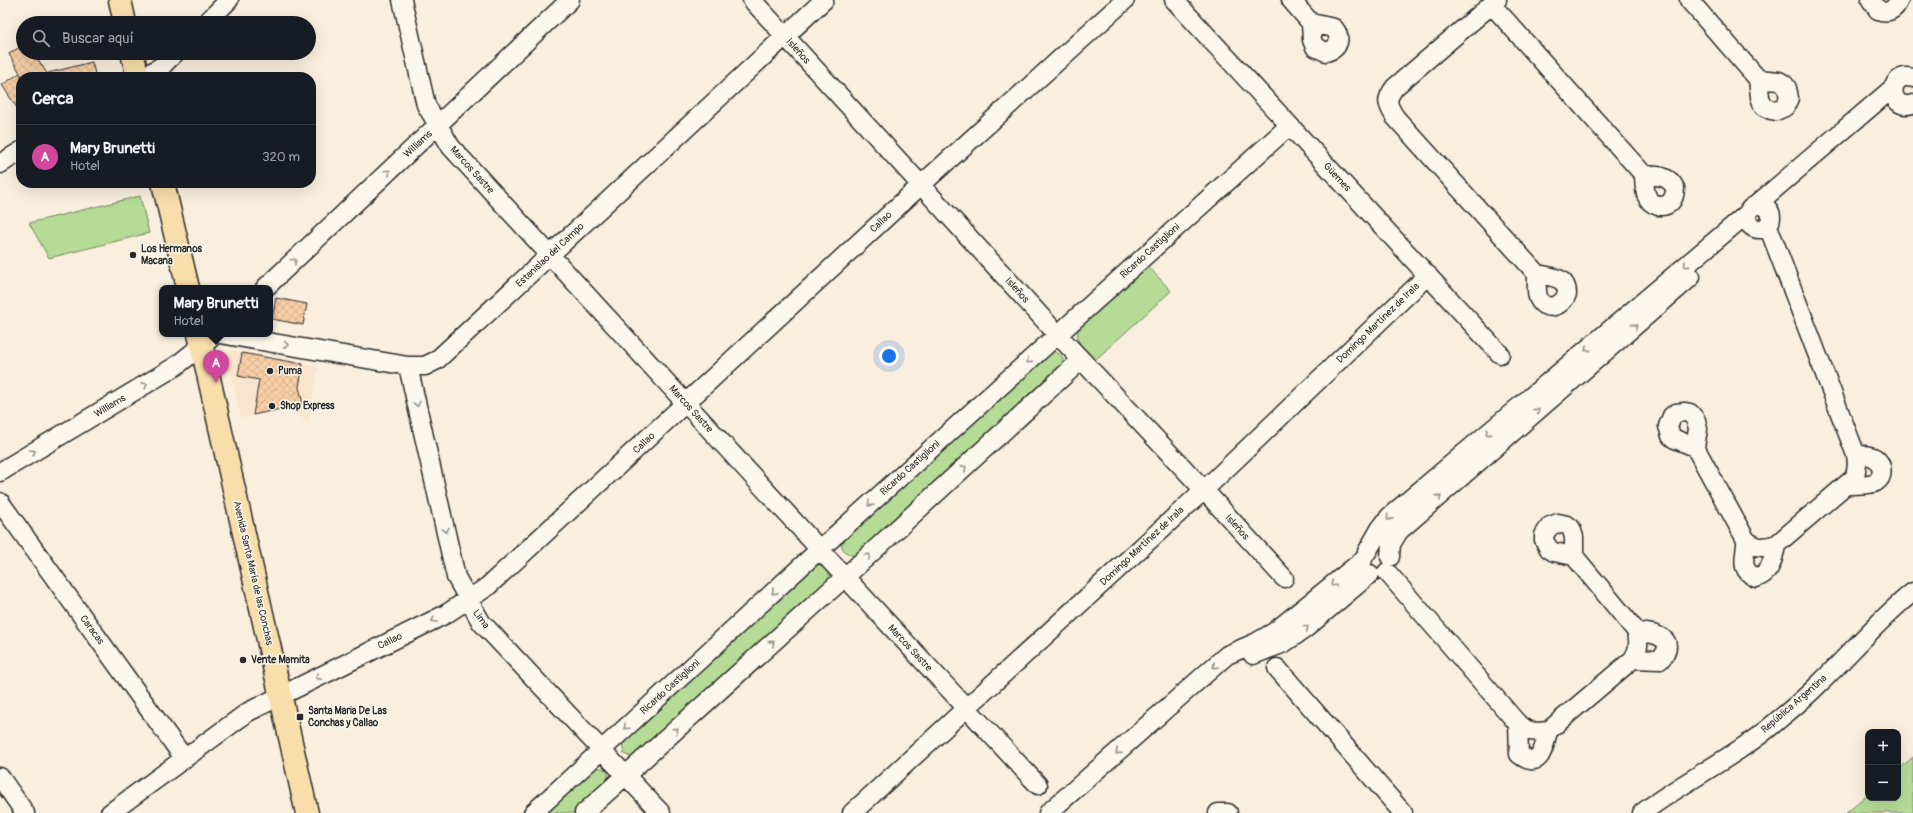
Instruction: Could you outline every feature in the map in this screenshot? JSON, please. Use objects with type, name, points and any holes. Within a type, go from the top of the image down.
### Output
[{"type":"main road","points":[[120,0],[124,16]]},
{"type":"main road","points":[[134,60],[137,72]]},
{"type":"main road","points":[[164,188],[187,285]]},
{"type":"main road","name":"Avenida Santa María de las Conchas","points":[[205,338],[307,813]]},
{"type":"street","points":[[213,16],[229,0]]},
{"type":"street","name":"Marcos Sastre","points":[[402,0],[426,105],[451,147],[845,578],[1038,785]]},
{"type":"street","name":"Williams","points":[[268,285],[570,0]]},
{"type":"street","name":"Isleños","points":[[752,0],[1081,360],[1204,490],[1284,578]]},
{"type":"street","name":"Estanislao del Campo","points":[[238,337],[408,366],[425,366],[437,360],[824,0]]},
{"type":"street","name":"Callao","points":[[110,813],[248,712],[446,614],[487,587],[921,185],[1125,0]]},
{"type":"street","name":"Güemes","points":[[1174,0],[1500,354]]},
{"type":"street","points":[[1291,0],[1311,23]]},
{"type":"street","points":[[1689,0],[1758,79]]},
{"type":"street","points":[[1871,0],[1878,10],[1886,12],[1894,8],[1899,0]]},
{"type":"street","points":[[1537,274],[1400,123],[1388,106],[1388,96],[1394,87],[1494,3],[1644,175]]},
{"type":"street","points":[[152,72],[168,60]]},
{"type":"street","points":[[1067,813],[1239,661],[1284,643],[1305,629],[1375,563],[1391,544],[1399,531],[1758,216],[1887,107],[1906,87]]},
{"type":"street","name":"Ricardo Castiglioni","points":[[533,813],[820,550],[1289,126]]},
{"type":"street","points":[[0,164],[16,155]]},
{"type":"street","points":[[1695,447],[1746,540],[1754,546],[1766,547],[1777,544],[1848,485],[1855,477],[1857,464],[1856,456],[1758,216]]},
{"type":"street","name":"Domingo Martínez de Irala","points":[[852,813],[1204,490],[1428,275]]},
{"type":"street","name":"Williams","points":[[0,472],[176,366],[205,338]]},
{"type":"street","points":[[584,813],[845,578],[1081,360]]},
{"type":"street","name":"Lima","points":[[408,366],[456,577],[468,600],[481,622],[661,813]]},
{"type":"street","points":[[1848,485],[1871,484],[1878,481],[1882,474],[1881,465],[1874,457],[1868,455],[1856,456]]},
{"type":"street","name":"Caracas","points":[[0,502],[184,758]]},
{"type":"street","points":[[1746,540],[1744,566],[1749,574],[1756,578],[1763,576],[1770,567],[1777,544]]},
{"type":"street","points":[[1375,563],[1518,724],[1526,730],[1536,732],[1548,731],[1633,660],[1638,652],[1638,632],[1574,556]]},
{"type":"street","points":[[1048,813],[1227,655],[1255,643],[1274,632],[1375,563]]},
{"type":"street","name":"República Argentina","points":[[1642,813],[1660,799],[1725,759],[1776,722],[1820,684],[1881,620],[1913,592]]},
{"type":"street","points":[[1633,660],[1660,660],[1666,653],[1666,645],[1663,638],[1657,634],[1638,632]]},
{"type":"street","points":[[1277,668],[1278,658],[1284,643]]},
{"type":"street","points":[[1239,661],[1265,662],[1277,668],[1403,813]]},
{"type":"street","points":[[1518,724],[1519,754],[1525,760],[1533,760],[1540,756],[1544,750],[1548,731]]},
{"type":"street","points":[[0,778],[25,813]]},
{"type":"street","points":[[1218,813],[1228,813]]},
{"type":"shaded area","points":[[232,350],[318,367],[308,423],[289,407],[241,418],[227,356]]},
{"type":"green space","points":[[140,196],[149,233],[49,258],[29,223]]},
{"type":"green space","points":[[1147,265],[1171,291],[1094,361],[1079,341],[1078,331],[1080,326]]},
{"type":"green space","points":[[1052,351],[1061,355],[1063,365],[856,556],[845,552],[842,547],[842,541]]},
{"type":"green space","points":[[822,562],[833,575],[831,579],[633,758],[624,754],[622,743],[817,563]]},
{"type":"green space","points":[[1913,757],[1913,813],[1846,813],[1865,797],[1865,801],[1901,801],[1901,767]]},
{"type":"green space","points":[[597,767],[607,770],[609,779],[576,813],[544,813],[590,771]]},
{"type":"building","points":[[16,50],[16,60],[38,60],[46,72],[19,72],[9,54]]},
{"type":"building","points":[[92,62],[95,72],[52,72]]},
{"type":"building","points":[[16,76],[16,106],[2,85]]},
{"type":"building","points":[[276,298],[307,304],[303,325],[273,319]]},
{"type":"building","points":[[242,353],[303,364],[299,387],[303,404],[253,415],[259,380],[238,376]]},
{"type":"place","name":"Los Hermanos Macana","points":[[133,255]]},
{"type":"place","name":"Puma","points":[[270,371]]},
{"type":"place","name":"Mary Brunetti","points":[[216,383]]},
{"type":"place","name":"Shop Express","points":[[272,406]]},
{"type":"place","name":"Vente Mamita","points":[[243,660]]},
{"type":"place","name":"Santa Maria De Las Conchas y Callao","points":[[300,717]]}]
